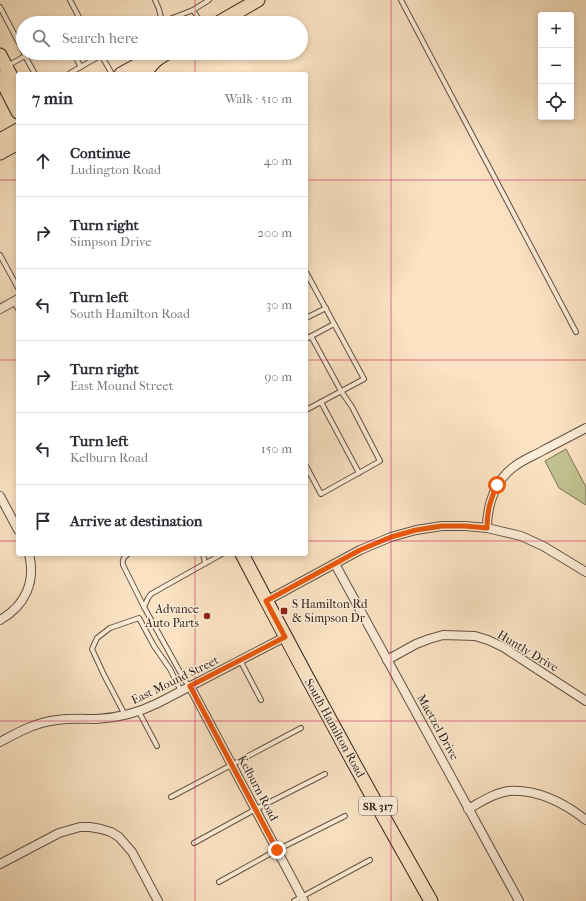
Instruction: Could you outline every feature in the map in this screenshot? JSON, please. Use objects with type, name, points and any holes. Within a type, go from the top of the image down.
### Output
[{"type":"main road","points":[[230,16],[258,0]]},
{"type":"main road","points":[[125,72],[143,62],[150,60]]},
{"type":"main road","points":[[144,72],[158,60]]},
{"type":"main road","points":[[2,66],[16,87]]},
{"type":"main road","points":[[2,66],[16,106]]},
{"type":"main road","points":[[0,140],[16,131]]},
{"type":"main road","points":[[0,153],[16,144]]},
{"type":"main road","name":"South Hamilton Road","points":[[243,556],[285,637],[431,901]]},
{"type":"street","points":[[0,309],[16,303]]},
{"type":"street","points":[[487,528],[489,503],[497,485],[506,473],[524,460],[586,428]]},
{"type":"street","points":[[0,496],[16,526]]},
{"type":"street","points":[[266,601],[360,550],[391,537],[416,530],[442,526],[487,528],[521,536],[538,543],[586,572]]},
{"type":"street","points":[[0,620],[11,613],[19,605],[30,586],[32,565],[30,556]]},
{"type":"street","name":"Maetzel Drive","points":[[335,564],[519,901]]},
{"type":"street","name":"Huntly Drive","points":[[387,660],[416,644],[443,635],[475,636],[503,647],[586,701]]},
{"type":"street","name":"East Mound Street","points":[[0,742],[34,725],[56,720],[97,719],[125,716],[139,712],[285,637]]},
{"type":"street","name":"Kelburn Road","points":[[190,686],[303,899]]},
{"type":"street","points":[[468,809],[492,796],[508,791],[523,792],[537,794],[551,799],[586,820]]},
{"type":"street","points":[[0,864],[60,833],[80,827],[101,829],[111,832],[119,837],[129,848],[158,901]]},
{"type":"lane","points":[[70,0],[78,16]]},
{"type":"lane","points":[[155,0],[160,9],[161,16]]},
{"type":"lane","points":[[179,16],[193,10],[209,0]]},
{"type":"lane","points":[[401,0],[576,332]]},
{"type":"lane","points":[[0,7],[16,38]]},
{"type":"lane","points":[[193,10],[197,16]]},
{"type":"lane","points":[[2,66],[16,58]]},
{"type":"lane","points":[[28,60],[34,72]]},
{"type":"lane","points":[[77,60],[81,67]]},
{"type":"lane","points":[[73,72],[92,60]]},
{"type":"lane","points":[[105,60],[111,72]]},
{"type":"lane","points":[[0,255],[16,284]]},
{"type":"lane","points":[[308,276],[364,379],[308,409]]},
{"type":"lane","points":[[308,317],[326,308]]},
{"type":"lane","points":[[308,338],[334,324]]},
{"type":"lane","points":[[308,470],[321,494],[380,461],[352,407],[341,392],[311,336]]},
{"type":"lane","points":[[321,402],[359,473]]},
{"type":"lane","points":[[124,556],[123,565],[144,607],[184,679],[190,686]]},
{"type":"lane","points":[[203,556],[205,563]]},
{"type":"lane","points":[[144,607],[151,594],[218,556]]},
{"type":"lane","points":[[125,716],[92,649],[97,638],[110,628],[139,618],[154,646],[170,669],[182,691]]},
{"type":"lane","points":[[240,660],[261,700]]},
{"type":"lane","points":[[139,712],[157,746]]},
{"type":"lane","points":[[171,796],[301,728]]},
{"type":"lane","points":[[194,843],[325,774]]},
{"type":"lane","points":[[219,882],[277,850],[345,816]]},
{"type":"lane","points":[[294,901],[303,899],[370,860]]},
{"type":"green space","points":[[566,449],[586,487],[586,505],[559,488],[545,461]]},
{"type":"place","name":"S Hamilton Rd & Simpson Dr","points":[[284,611]]},
{"type":"place","name":"Advance Auto Parts","points":[[207,616]]},
{"type":"route","points":[[277,850],[190,686],[285,637],[266,601],[360,550],[391,537],[416,530],[442,526],[487,528],[489,503],[497,485]]}]
